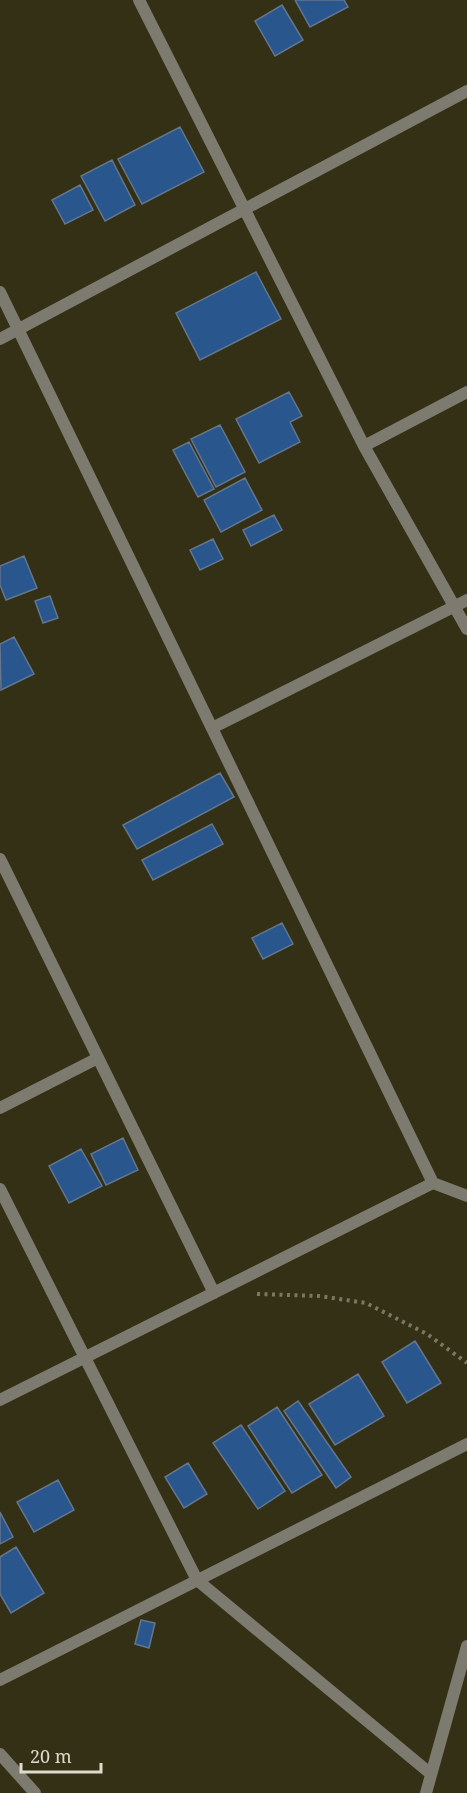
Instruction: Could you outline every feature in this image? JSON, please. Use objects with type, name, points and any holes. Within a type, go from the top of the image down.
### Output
[{"type":"street","points":[[139,0],[246,208],[364,446],[467,629]]},
{"type":"street","points":[[0,339],[467,91]]},
{"type":"street","points":[[0,292],[433,1183],[467,1196]]},
{"type":"street","points":[[364,446],[467,392]]},
{"type":"street","points":[[212,728],[467,600]]},
{"type":"street","points":[[0,858],[214,1293]]},
{"type":"street","points":[[0,1108],[98,1058]]},
{"type":"street","points":[[0,1401],[433,1183]]},
{"type":"street","points":[[0,1189],[197,1580],[431,1774]]},
{"type":"street","points":[[0,1680],[467,1444]]},
{"type":"street","points":[[426,1793],[467,1646]]},
{"type":"street","points":[[0,1754],[35,1793]]},
{"type":"path","points":[[249,1294],[319,1296],[366,1303],[427,1334],[467,1363]]},
{"type":"building","points":[[295,0],[344,0],[348,7],[310,27]]},
{"type":"building","points":[[282,5],[303,40],[275,56],[255,21]]},
{"type":"building","points":[[180,127],[204,172],[142,204],[118,159]]},
{"type":"building","points":[[112,160],[135,205],[105,221],[81,176]]},
{"type":"building","points":[[80,185],[93,210],[65,224],[52,200]]},
{"type":"building","points":[[256,272],[281,319],[200,360],[176,313]]},
{"type":"building","points":[[289,392],[302,416],[290,422],[300,442],[259,463],[236,419]]},
{"type":"building","points":[[220,425],[245,472],[216,487],[191,439]]},
{"type":"building","points":[[189,442],[214,489],[198,497],[173,450]]},
{"type":"building","points":[[245,478],[262,510],[221,532],[204,500]]},
{"type":"building","points":[[274,515],[282,530],[251,546],[243,530]]},
{"type":"building","points":[[213,539],[223,559],[200,570],[190,550]]},
{"type":"building","points":[[24,556],[37,588],[6,600],[0,585],[0,566]]},
{"type":"building","points":[[50,596],[58,618],[43,623],[35,601]]},
{"type":"building","points":[[14,637],[34,674],[1,690],[0,644]]},
{"type":"building","points":[[220,773],[234,797],[137,849],[123,825]]},
{"type":"building","points":[[212,824],[223,844],[153,880],[142,860]]},
{"type":"building","points":[[282,923],[293,944],[263,959],[252,938]]},
{"type":"building","points":[[123,1138],[138,1170],[106,1185],[91,1154]]},
{"type":"building","points":[[81,1149],[102,1186],[69,1203],[49,1166]]},
{"type":"building","points":[[415,1341],[441,1383],[407,1403],[382,1362]]},
{"type":"building","points":[[358,1374],[384,1416],[335,1445],[309,1404]]},
{"type":"building","points":[[298,1401],[351,1477],[336,1488],[284,1411]]},
{"type":"building","points":[[277,1407],[322,1475],[292,1493],[248,1426]]},
{"type":"building","points":[[241,1425],[285,1491],[258,1509],[213,1443]]},
{"type":"building","points":[[188,1463],[207,1494],[184,1508],[165,1477]]},
{"type":"building","points":[[58,1480],[74,1510],[34,1532],[17,1502]]},
{"type":"building","points":[[0,1512],[13,1537],[0,1544]]},
{"type":"building","points":[[16,1547],[44,1593],[11,1613],[0,1594],[0,1557]]},
{"type":"building","points":[[141,1620],[155,1623],[149,1648],[135,1644]]}]
